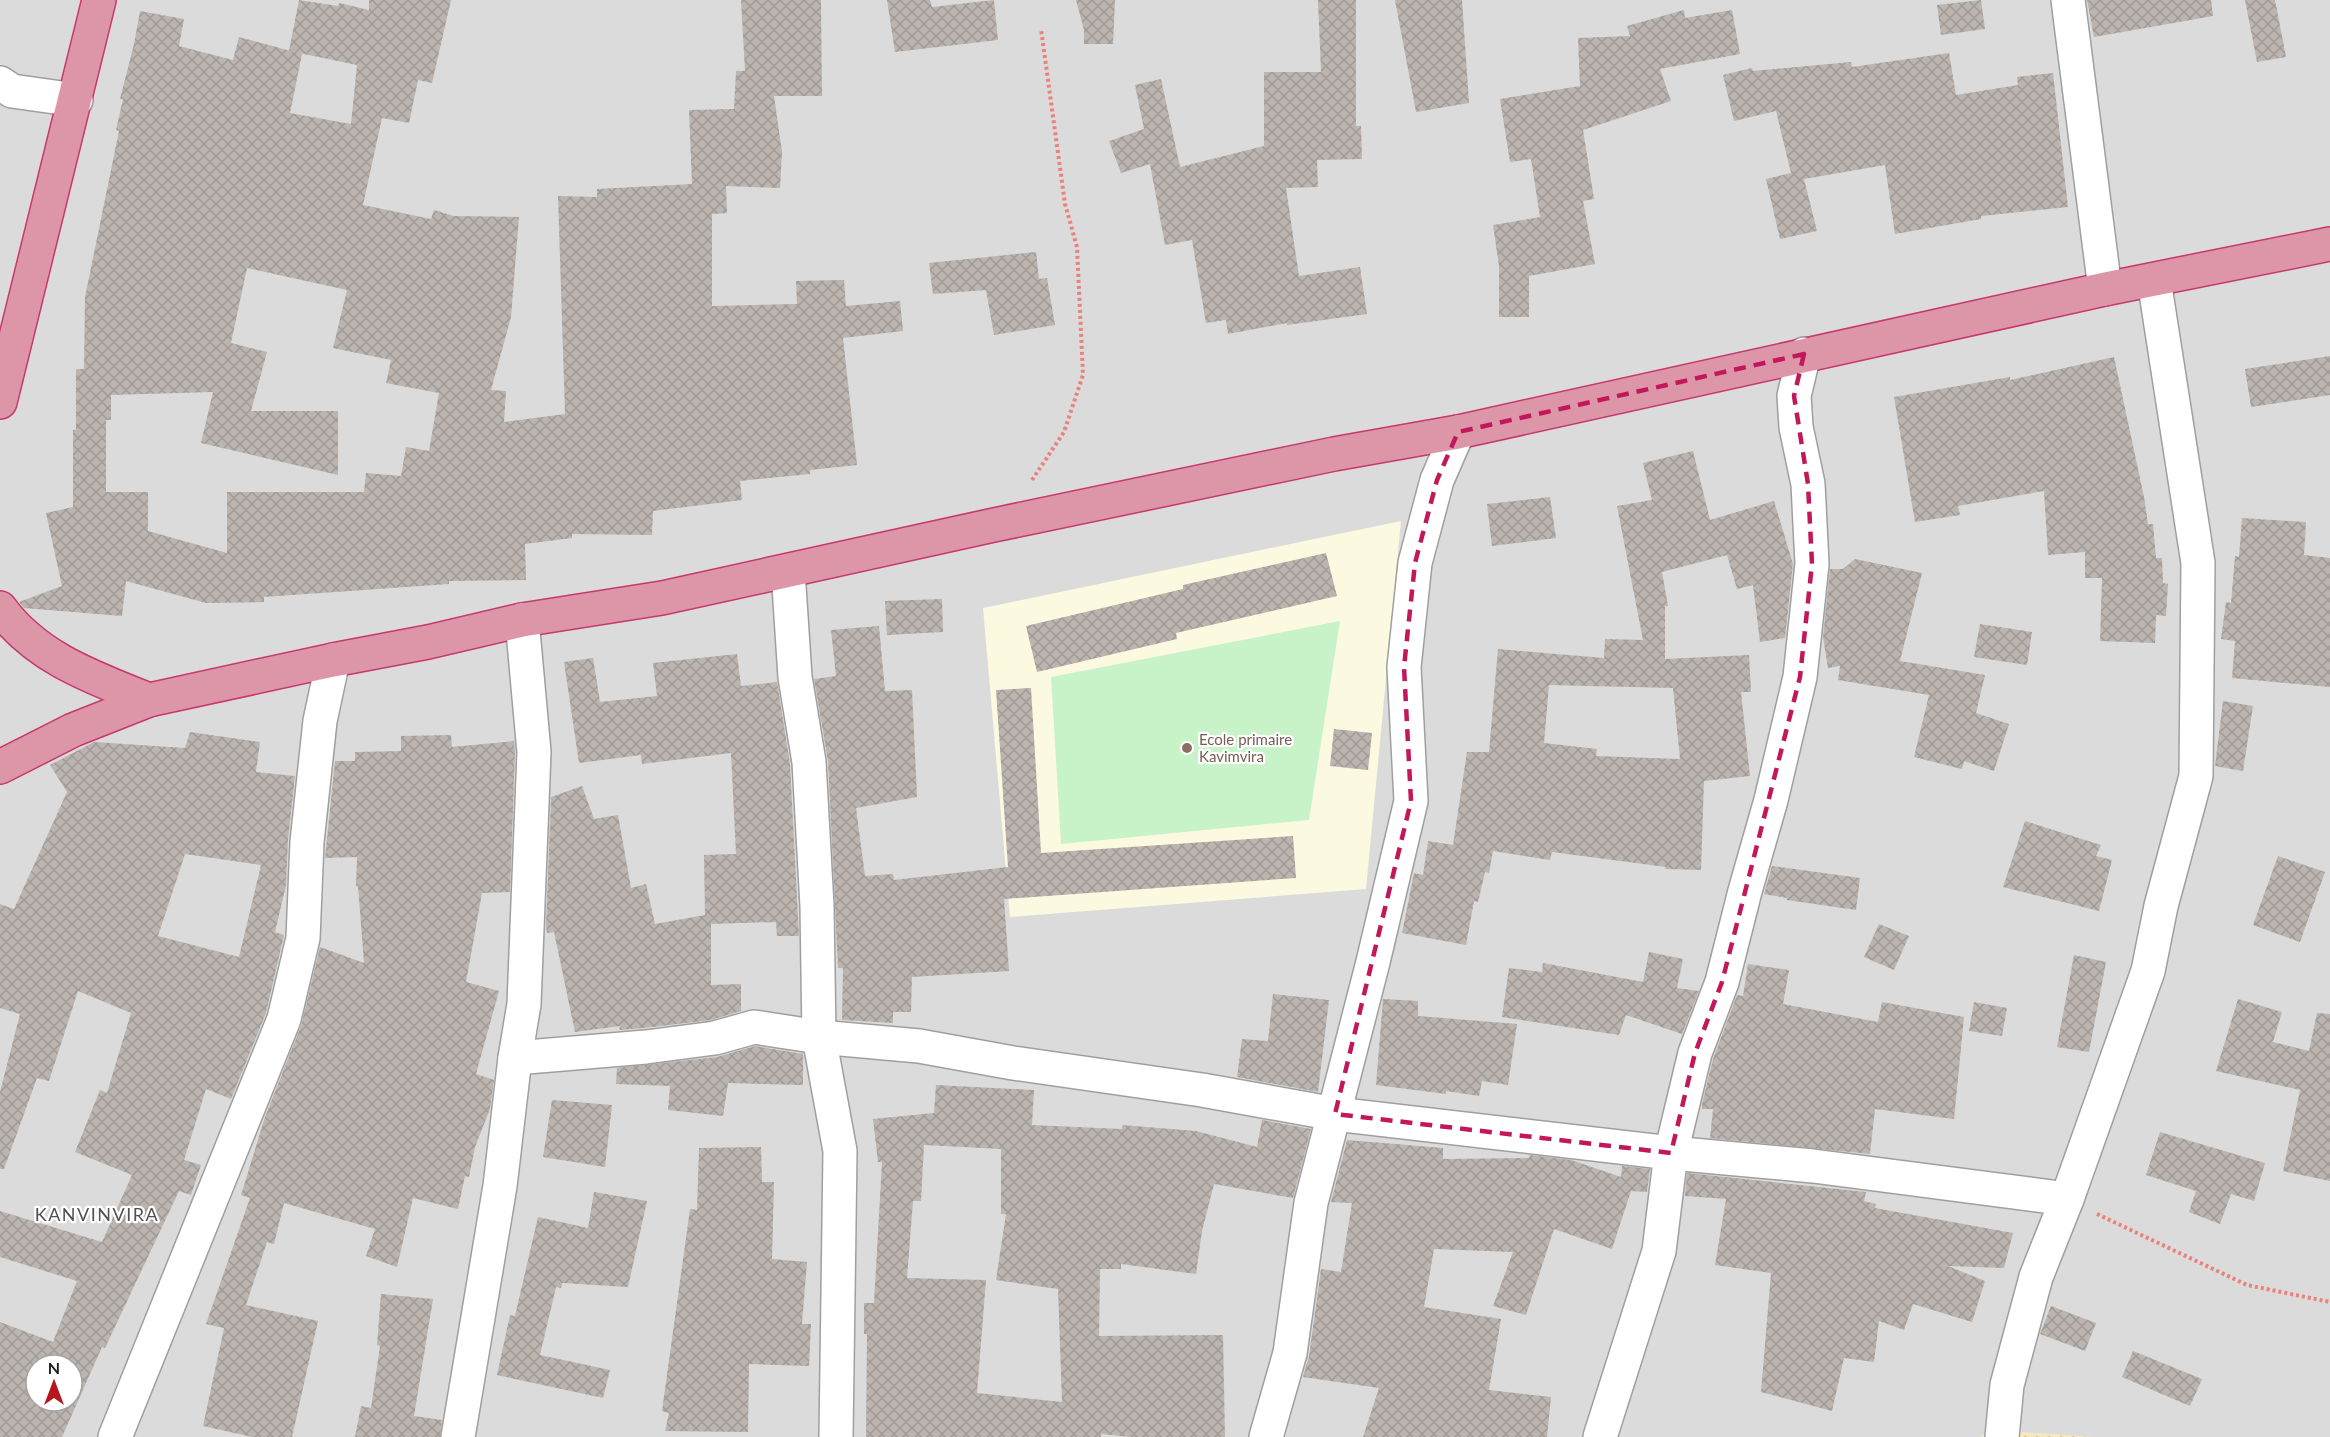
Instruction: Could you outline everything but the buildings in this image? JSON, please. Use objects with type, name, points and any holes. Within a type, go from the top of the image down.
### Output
[{"type":"highway","points":[[0,402],[99,0]]},
{"type":"highway","points":[[0,767],[73,730],[149,700],[522,620],[662,598],[1334,454],[1458,432],[1804,354],[2330,244]]},
{"type":"highway","points":[[0,608],[37,646],[47,653],[78,671],[149,700]]},
{"type":"street","points":[[2068,0],[2105,290]]},
{"type":"street","points":[[0,82],[12,91],[76,100]]},
{"type":"street","points":[[2002,1437],[2007,1385],[2036,1277],[2067,1199],[2148,971],[2161,906],[2196,776],[2198,563],[2154,280]]},
{"type":"street","points":[[1600,1437],[1659,1251],[1671,1153],[1695,1053],[1722,982],[1771,800],[1800,677],[1812,564],[1808,484],[1796,427],[1794,396],[1804,354]]},
{"type":"street","points":[[1266,1437],[1290,1353],[1311,1203],[1335,1114],[1411,801],[1404,667],[1415,563],[1437,480],[1458,432]]},
{"type":"street","points":[[788,571],[795,677],[809,762],[817,906],[819,1037],[840,1151],[836,1437]]},
{"type":"street","points":[[458,1437],[500,1186],[515,1058],[524,1004],[534,752],[522,620]]},
{"type":"street","points":[[115,1437],[284,1019],[303,938],[309,820],[320,721],[333,660]]},
{"type":"street","points":[[515,1058],[646,1047],[715,1038],[754,1027],[819,1037],[920,1046],[1013,1063],[1202,1090],[1335,1114],[1671,1153],[1813,1166],[2067,1199]]},
{"type":"path","points":[[1031,480],[1064,432],[1083,375],[1077,247],[1065,204],[1041,29]]},
{"type":"path","points":[[2067,1199],[2247,1285],[2330,1302]]},
{"type":"highlighted area","points":[[1804,354],[1794,396],[1808,484],[1812,564],[1800,677],[1722,982],[1695,1053],[1671,1153],[1335,1114],[1411,801],[1404,667],[1415,563],[1437,480],[1458,432]]},
{"type":"shaded area","points":[[0,0],[2330,0],[2330,1437],[2092,1437],[1988,1430],[1981,1437],[0,1437]]},
{"type":"shaded area","name":"Ecole primaire Kavimvira","points":[[1401,521],[1366,889],[1010,917],[983,608]]},
{"type":"sand","points":[[1987,1430],[2092,1437],[1981,1437]]},
{"type":"green space","points":[[1340,621],[1309,820],[1061,844],[1051,677]]},
{"type":"place","name":"Ecole primaire Kavimvira","points":[[1187,748]]},
{"type":"district","name":"KANVINVIRA","points":[[97,1214]]}]
